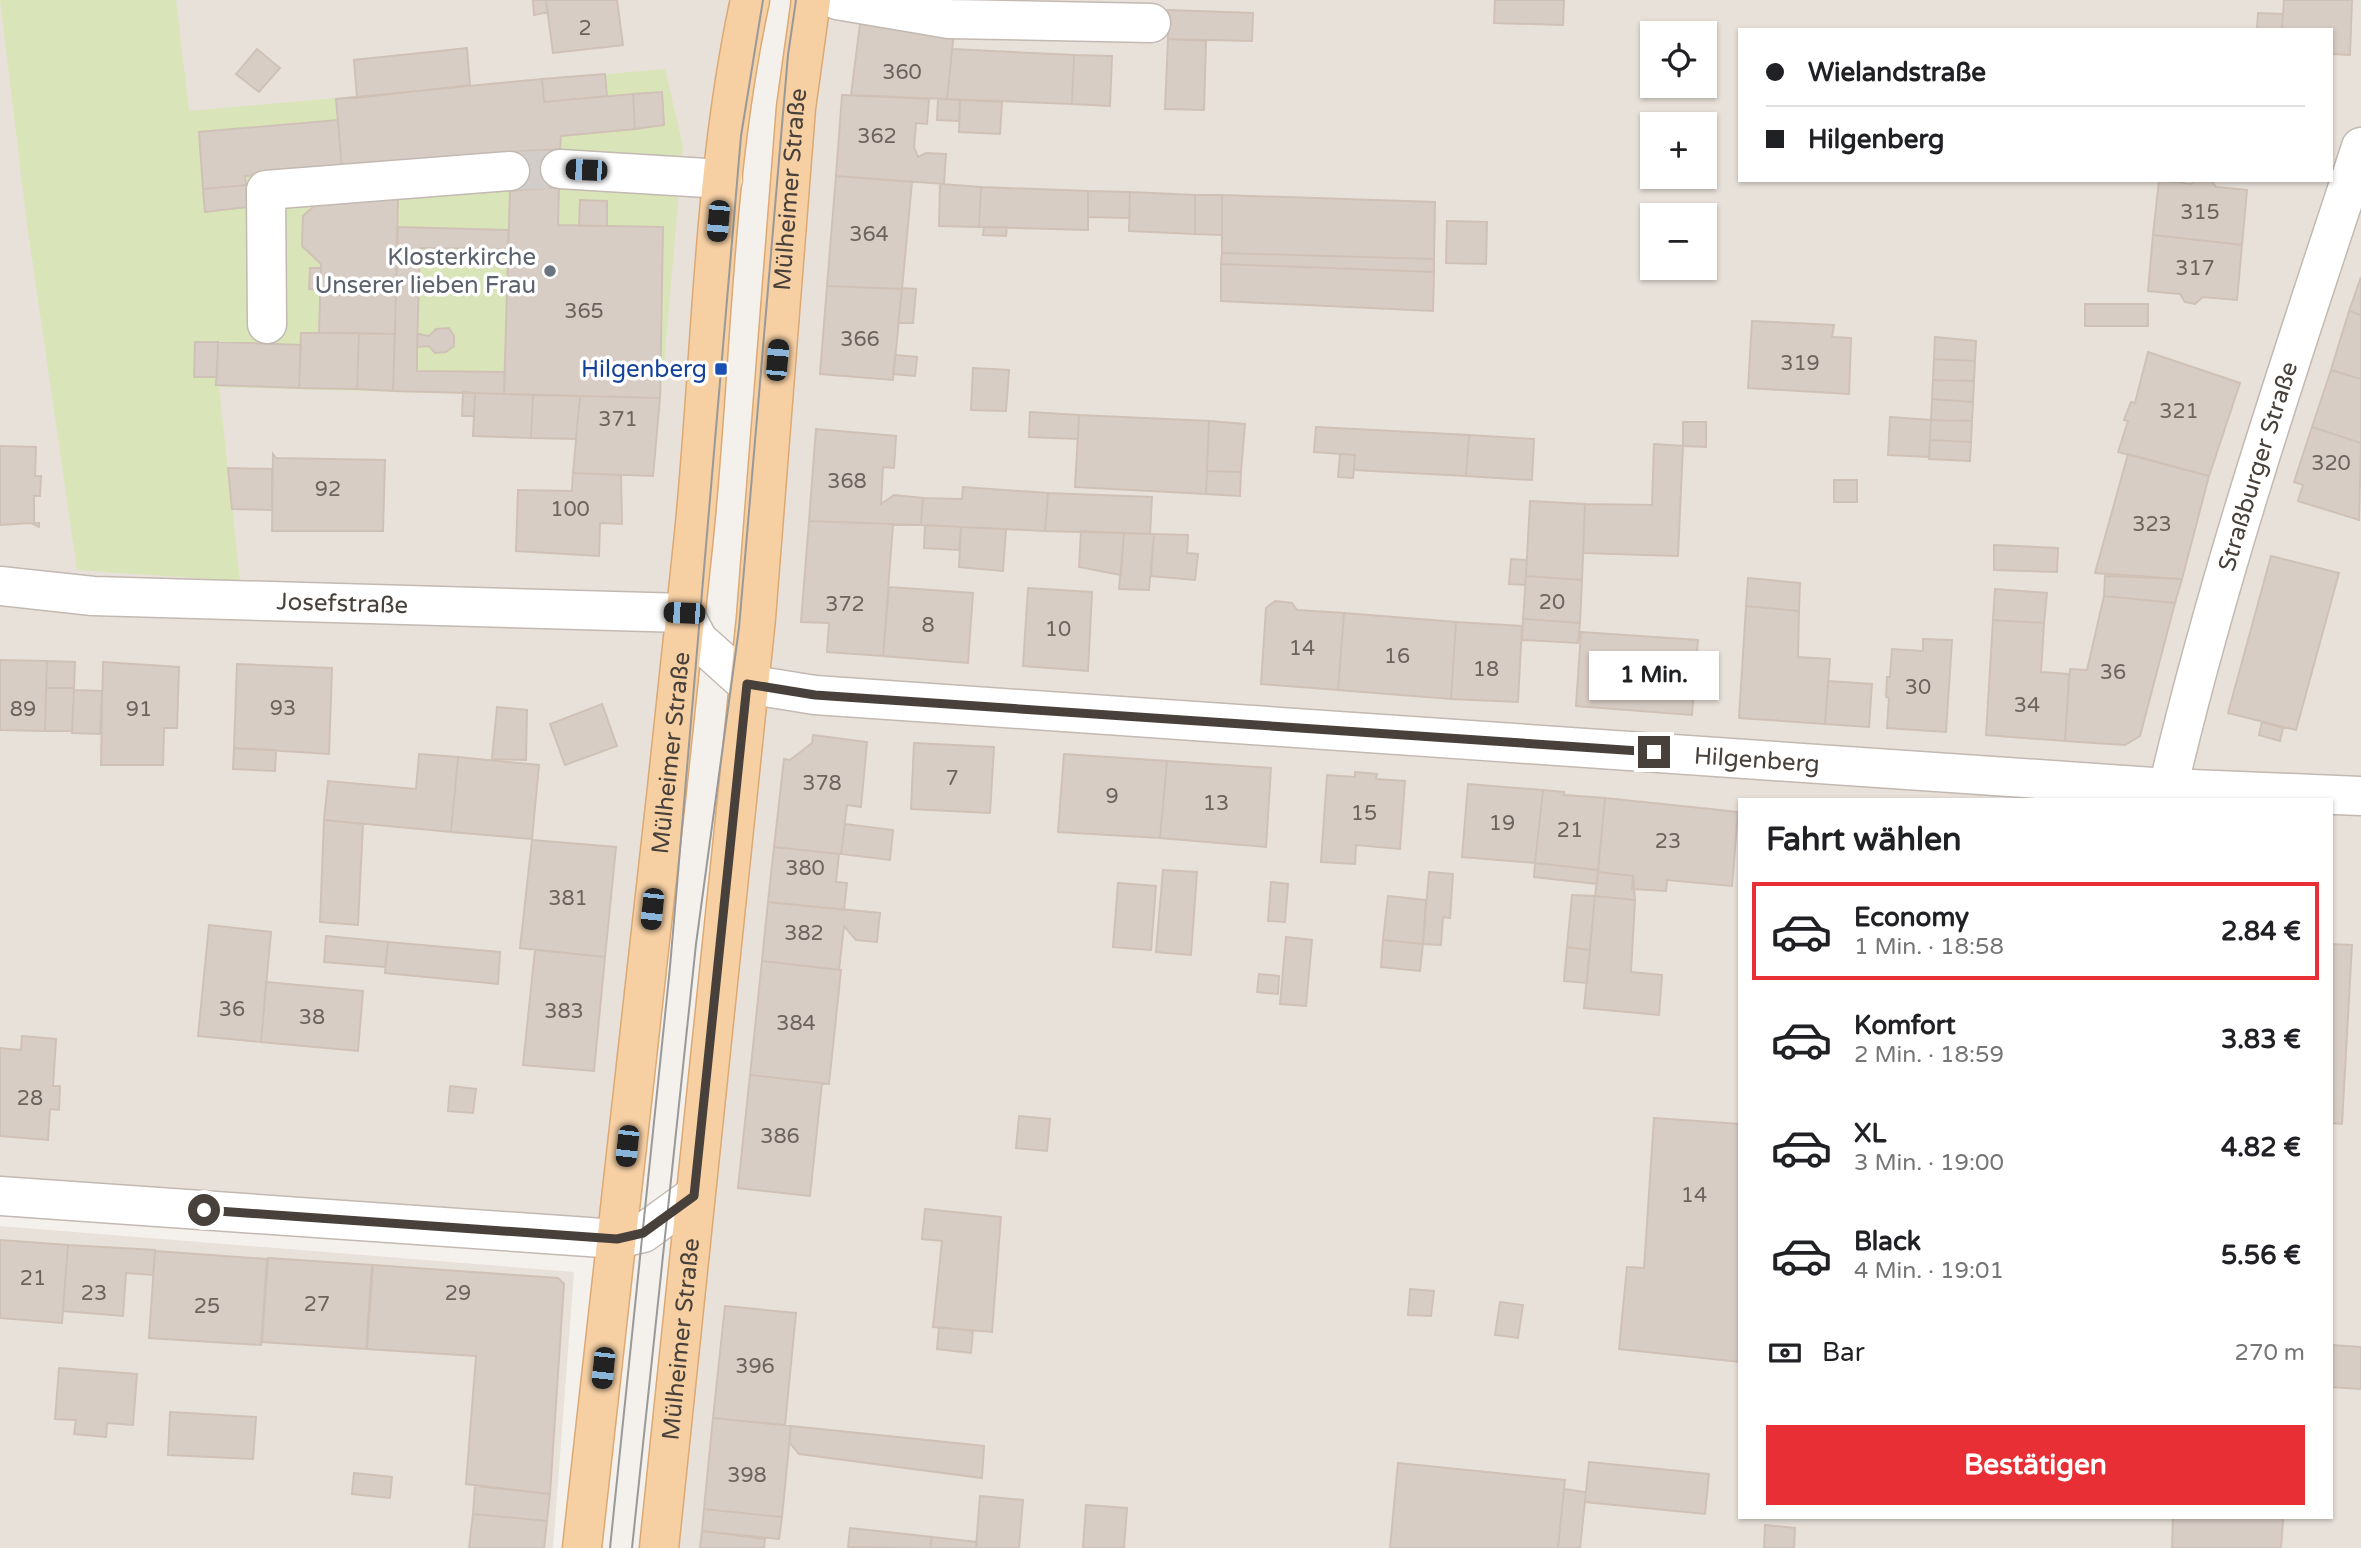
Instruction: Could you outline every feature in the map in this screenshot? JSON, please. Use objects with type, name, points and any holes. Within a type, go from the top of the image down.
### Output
[{"type":"main road","name":"Mülheimer Straße","points":[[582,1548],[693,545],[723,179],[750,0]]},
{"type":"main road","name":"Mülheimer Straße","points":[[659,1548],[747,684],[756,618],[796,108],[811,0]]},
{"type":"street","points":[[837,0],[949,19],[1151,23]]},
{"type":"street","name":"Straßburger Straße","points":[[2168,788],[2232,549],[2282,384],[2361,147]]},
{"type":"street","points":[[560,169],[723,179]]},
{"type":"street","points":[[267,324],[266,190],[510,171]]},
{"type":"street","name":"Josefstraße","points":[[0,586],[93,596],[684,613]]},
{"type":"street","points":[[684,613],[698,640],[747,684]]},
{"type":"street","name":"Hilgenberg","points":[[747,684],[815,695],[2168,788],[2361,796]]},
{"type":"street","points":[[0,1196],[617,1239],[643,1233],[694,1196]]},
{"type":"shaded area","points":[[0,0],[750,0],[617,1239],[0,1196]]},
{"type":"shaded area","points":[[811,0],[2361,0],[2361,1548],[643,1548]]},
{"type":"shaded area","points":[[0,1226],[574,1272],[553,1548],[0,1548]]},
{"type":"green space","name":"Klosterkirche Unserer lieben Frau","points":[[0,0],[176,0],[189,111],[665,69],[683,146],[661,399],[219,387],[240,581],[77,570],[27,224]]},
{"type":"building","points":[[533,0],[546,0],[548,12],[534,15]]},
{"type":"building","points":[[546,0],[617,0],[623,45],[553,53]]},
{"type":"building","points":[[1495,0],[1564,0],[1563,25],[1494,23]]},
{"type":"building","points":[[2284,0],[2352,0],[2350,55],[2333,54],[2333,28],[2282,28]]},
{"type":"building","points":[[1168,10],[1253,13],[1252,41],[1168,39]]},
{"type":"building","points":[[2258,13],[2283,14],[2282,28],[2257,28]]},
{"type":"building","points":[[860,24],[954,32],[947,99],[851,95]]},
{"type":"building","points":[[1168,39],[1206,41],[1204,110],[1165,109]]},
{"type":"building","points":[[467,48],[470,85],[357,98],[354,60]]},
{"type":"building","points":[[257,49],[280,68],[259,92],[236,74]]},
{"type":"building","points":[[952,49],[1074,55],[1072,104],[947,99]]},
{"type":"building","points":[[1074,55],[1112,56],[1110,106],[1072,104]]},
{"type":"building","points":[[605,74],[607,96],[544,102],[542,79]]},
{"type":"building","points":[[542,79],[544,102],[633,94],[635,129],[561,136],[560,149],[342,169],[336,99]]},
{"type":"building","points":[[662,92],[664,125],[635,129],[633,94]]},
{"type":"building","points":[[842,95],[929,99],[927,124],[916,123],[914,147],[918,157],[926,153],[946,154],[944,184],[836,176]]},
{"type":"building","points":[[938,99],[960,100],[959,121],[937,120]]},
{"type":"building","points":[[960,100],[1002,102],[1000,134],[959,132]]},
{"type":"building","points":[[338,120],[342,169],[245,176],[246,185],[203,189],[199,132]]},
{"type":"building","points":[[560,149],[559,187],[510,191],[510,152]]},
{"type":"building","points":[[836,176],[912,182],[902,289],[827,286]]},
{"type":"building","points":[[2159,182],[2212,182],[2216,187],[2247,190],[2242,245],[2153,235]]},
{"type":"building","points":[[940,184],[981,187],[979,227],[939,226]]},
{"type":"building","points":[[246,185],[247,207],[205,212],[203,189]]},
{"type":"building","points":[[559,187],[558,225],[663,227],[660,398],[504,394],[510,191]]},
{"type":"building","points":[[981,187],[1088,191],[1088,230],[979,227]]},
{"type":"building","points":[[1088,191],[1130,192],[1129,218],[1088,217]]},
{"type":"building","points":[[1130,192],[1195,195],[1195,234],[1129,231]]},
{"type":"building","points":[[398,194],[395,334],[319,333],[321,264],[302,246],[303,216],[322,199]]},
{"type":"building","points":[[1195,195],[1222,195],[1222,235],[1195,234]]},
{"type":"building","points":[[1222,195],[1435,202],[1434,259],[1222,253]]},
{"type":"building","points":[[580,200],[607,201],[607,226],[579,226]]},
{"type":"building","points":[[1447,221],[1487,222],[1486,264],[1446,263]]},
{"type":"building","points":[[398,227],[508,230],[508,249],[420,248],[417,347],[417,371],[505,372],[504,394],[393,391]]},
{"type":"building","points":[[984,227],[1007,227],[1006,236],[983,235]]},
{"type":"building","points":[[2153,235],[2242,245],[2237,300],[2203,297],[2195,304],[2185,302],[2180,294],[2148,291]]},
{"type":"building","points":[[1222,253],[1434,259],[1434,272],[1221,264]]},
{"type":"building","points":[[1221,264],[1434,272],[1433,311],[1221,301]]},
{"type":"building","points":[[310,268],[321,268],[320,290],[309,289]]},
{"type":"building","points":[[2361,277],[2361,315],[2349,311]]},
{"type":"building","points":[[827,286],[902,289],[893,380],[820,374]]},
{"type":"building","points":[[902,288],[916,289],[913,323],[898,323]]},
{"type":"building","points":[[2085,304],[2148,304],[2148,326],[2085,326]]},
{"type":"building","points":[[2349,311],[2361,315],[2361,379],[2331,370]]},
{"type":"building","points":[[1752,321],[1834,325],[1832,337],[1851,338],[1849,394],[1748,388]]},
{"type":"building","points":[[449,328],[454,336],[454,346],[446,352],[435,353],[429,346],[417,347],[418,334],[429,336],[436,329]]},
{"type":"building","points":[[301,333],[359,333],[357,389],[299,388]]},
{"type":"building","points":[[359,333],[395,334],[393,391],[357,389]]},
{"type":"building","points":[[1935,337],[1976,341],[1975,361],[1934,359]]},
{"type":"building","points":[[195,342],[218,342],[217,377],[194,377]]},
{"type":"building","points":[[218,342],[301,345],[299,388],[216,385]]},
{"type":"building","points":[[2148,352],[2240,383],[2209,476],[2118,452],[2128,421],[2124,420],[2131,402],[2135,403]]},
{"type":"building","points":[[895,355],[917,357],[915,376],[893,374]]},
{"type":"building","points":[[1934,359],[1975,361],[1974,381],[1933,380]]},
{"type":"building","points":[[973,368],[1009,370],[1006,411],[971,410]]},
{"type":"building","points":[[2331,370],[2361,379],[2361,443],[2312,427]]},
{"type":"building","points":[[1933,380],[1974,381],[1973,402],[1932,399]]},
{"type":"building","points":[[463,392],[475,393],[474,416],[462,416]]},
{"type":"building","points":[[475,393],[533,395],[531,438],[473,436]]},
{"type":"building","points":[[533,395],[580,396],[576,439],[531,438]]},
{"type":"building","points":[[580,396],[660,398],[653,476],[573,473]]},
{"type":"building","points":[[1932,399],[1973,402],[1972,421],[1931,420]]},
{"type":"building","points":[[1030,412],[1079,415],[1078,439],[1029,437]]},
{"type":"building","points":[[1079,415],[1209,421],[1206,494],[1075,487]]},
{"type":"building","points":[[1890,417],[1931,420],[1929,457],[1888,455]]},
{"type":"building","points":[[1931,420],[1972,421],[1971,442],[1930,440]]},
{"type":"building","points":[[1209,421],[1245,424],[1241,472],[1207,471]]},
{"type":"building","points":[[1683,422],[1706,422],[1706,447],[1683,446]]},
{"type":"building","points":[[1316,427],[1469,435],[1466,476],[1354,470],[1355,455],[1314,452]]},
{"type":"building","points":[[2312,427],[2361,443],[2359,520],[2298,501],[2303,485],[2294,482]]},
{"type":"building","points":[[816,429],[896,436],[894,468],[883,467],[881,504],[894,495],[923,498],[921,525],[809,521]]},
{"type":"building","points":[[1469,435],[1534,439],[1532,480],[1466,476]]},
{"type":"building","points":[[1930,440],[1971,442],[1970,461],[1929,459]]},
{"type":"building","points":[[1654,444],[1683,446],[1678,556],[1583,553],[1585,504],[1652,505]]},
{"type":"building","points":[[0,446],[36,447],[35,476],[41,476],[40,496],[34,496],[34,523],[39,523],[39,527],[31,523],[0,525]]},
{"type":"building","points":[[273,454],[276,458],[385,460],[383,531],[272,531]]},
{"type":"building","points":[[1340,454],[1355,455],[1353,478],[1338,477]]},
{"type":"building","points":[[2128,454],[2209,476],[2182,579],[2095,573]]},
{"type":"building","points":[[228,468],[272,469],[272,510],[232,509]]},
{"type":"building","points":[[1207,471],[1241,472],[1240,496],[1206,494]]},
{"type":"building","points":[[573,473],[621,475],[622,524],[600,523],[599,556],[516,551],[518,490],[572,491]]},
{"type":"building","points":[[1834,480],[1857,480],[1857,502],[1834,502]]},
{"type":"building","points":[[963,487],[1048,493],[1045,531],[921,525],[923,498],[962,499]]},
{"type":"building","points":[[1048,493],[1152,497],[1150,534],[1045,531]]},
{"type":"building","points":[[1530,501],[1585,504],[1582,580],[1526,576]]},
{"type":"building","points":[[809,521],[893,524],[883,656],[827,652],[829,623],[801,622]]},
{"type":"building","points":[[925,525],[961,527],[959,550],[924,548]]},
{"type":"building","points":[[961,527],[1006,529],[1003,571],[959,567]]},
{"type":"building","points":[[1081,531],[1124,533],[1121,575],[1079,567]]},
{"type":"building","points":[[1124,533],[1154,534],[1149,590],[1119,589]]},
{"type":"building","points":[[1154,534],[1188,535],[1187,553],[1198,554],[1195,580],[1151,576]]},
{"type":"building","points":[[1994,545],[2058,548],[2057,572],[1994,570]]},
{"type":"building","points":[[2271,556],[2339,573],[2296,730],[2228,713]]},
{"type":"building","points":[[1511,559],[1527,560],[1525,585],[1509,584]]},
{"type":"building","points":[[1526,576],[1582,580],[1580,623],[1523,619]]},
{"type":"building","points":[[2105,576],[2182,579],[2175,603],[2104,596]]},
{"type":"building","points":[[1748,578],[1800,583],[1799,611],[1746,606]]},
{"type":"building","points":[[889,587],[973,593],[968,663],[883,656]]},
{"type":"building","points":[[1028,588],[1092,592],[1088,671],[1023,666]]},
{"type":"building","points":[[1995,589],[2047,593],[2044,623],[1993,620]]},
{"type":"building","points":[[2104,596],[2175,603],[2140,736],[2125,745],[2065,741],[2070,669],[2087,670]]},
{"type":"building","points":[[1275,601],[1292,603],[1297,610],[1344,613],[1338,690],[1261,684],[1266,608]]},
{"type":"building","points":[[1746,606],[1799,611],[1798,657],[1830,659],[1825,724],[1739,718]]},
{"type":"building","points":[[1344,613],[1456,622],[1451,699],[1338,690]]},
{"type":"building","points":[[1523,619],[1580,623],[1578,643],[1522,640]]},
{"type":"building","points":[[1993,620],[2044,623],[2041,672],[2069,674],[2065,741],[1986,735]]},
{"type":"building","points":[[1456,622],[1522,626],[1518,702],[1451,699]]},
{"type":"building","points":[[1581,632],[1698,640],[1692,715],[1576,706]]},
{"type":"building","points":[[1923,639],[1952,640],[1946,732],[1887,728],[1887,677],[1890,677],[1892,649],[1923,651]]},
{"type":"building","points":[[0,660],[47,661],[45,731],[0,730]]},
{"type":"building","points":[[47,661],[75,662],[74,688],[46,688]]},
{"type":"building","points":[[103,662],[179,667],[177,728],[164,728],[163,765],[101,765]]},
{"type":"building","points":[[237,664],[332,668],[329,754],[234,748]]},
{"type":"building","points":[[1828,681],[1872,684],[1869,727],[1825,724]]},
{"type":"building","points":[[46,688],[74,688],[72,731],[45,731]]},
{"type":"building","points":[[74,690],[102,691],[100,734],[72,733]]},
{"type":"building","points":[[602,704],[617,746],[565,765],[550,724]]},
{"type":"building","points":[[497,707],[527,710],[526,760],[492,759]]},
{"type":"building","points":[[2262,722],[2283,728],[2280,741],[2259,735]]},
{"type":"building","points":[[813,735],[867,742],[861,807],[847,805],[841,854],[774,847],[784,759],[790,760],[812,743]]},
{"type":"building","points":[[914,743],[994,747],[990,813],[911,809]]},
{"type":"building","points":[[234,748],[276,750],[275,771],[233,769]]},
{"type":"building","points":[[419,754],[458,757],[451,832],[324,820],[328,781],[416,789]]},
{"type":"building","points":[[1064,754],[1167,761],[1160,838],[1058,832]]},
{"type":"building","points":[[458,757],[539,765],[532,839],[451,832]]},
{"type":"building","points":[[1167,761],[1271,768],[1266,847],[1160,838]]},
{"type":"building","points":[[1355,772],[1377,774],[1376,779],[1405,781],[1400,849],[1356,845],[1355,864],[1321,862],[1327,775],[1355,777]]},
{"type":"building","points":[[1468,784],[1543,790],[1535,863],[1462,857]]},
{"type":"building","points":[[1543,790],[1564,792],[1564,795],[1605,798],[1598,870],[1535,863]]},
{"type":"building","points":[[1605,798],[1738,812],[1732,886],[1667,880],[1666,891],[1632,889],[1633,876],[1598,872]]},
{"type":"building","points":[[324,820],[363,824],[358,925],[320,922]]},
{"type":"building","points":[[845,824],[893,830],[890,860],[841,854]]},
{"type":"building","points":[[532,840],[616,847],[605,957],[520,948]]},
{"type":"building","points":[[774,847],[839,854],[836,882],[847,883],[844,910],[768,902]]},
{"type":"building","points":[[1535,863],[1598,870],[1597,884],[1534,877]]},
{"type":"building","points":[[1163,870],[1197,872],[1191,955],[1156,952]]},
{"type":"building","points":[[1429,872],[1453,874],[1450,918],[1443,917],[1441,945],[1423,944]]},
{"type":"building","points":[[1598,872],[1633,876],[1635,900],[1595,896]]},
{"type":"building","points":[[1271,882],[1288,884],[1285,922],[1268,921]]},
{"type":"building","points":[[1118,883],[1156,886],[1151,950],[1113,947]]},
{"type":"building","points":[[1572,895],[1595,896],[1590,950],[1567,947]]},
{"type":"building","points":[[1388,896],[1426,900],[1423,944],[1383,940]]},
{"type":"building","points":[[1595,896],[1635,900],[1631,972],[1662,975],[1659,1015],[1584,1008]]},
{"type":"building","points":[[768,902],[880,913],[877,942],[856,940],[844,926],[839,970],[762,961]]},
{"type":"building","points":[[209,925],[271,932],[261,1042],[198,1036]]},
{"type":"building","points":[[326,936],[388,942],[385,967],[324,962]]},
{"type":"building","points":[[1286,937],[1312,940],[1306,1006],[1280,1004]]},
{"type":"building","points":[[1383,940],[1423,944],[1420,971],[1381,967]]},
{"type":"building","points":[[388,942],[500,952],[498,984],[385,973]]},
{"type":"building","points":[[2333,944],[2352,945],[2342,1124],[2333,1123]]},
{"type":"building","points":[[1567,947],[1590,950],[1587,983],[1564,981]]},
{"type":"building","points":[[535,950],[605,957],[594,1071],[523,1065]]},
{"type":"building","points":[[762,961],[841,970],[829,1084],[750,1075]]},
{"type":"building","points":[[1259,974],[1279,976],[1278,994],[1257,992]]},
{"type":"building","points":[[266,982],[363,991],[358,1051],[261,1042]]},
{"type":"building","points":[[22,1036],[56,1039],[53,1086],[60,1086],[59,1110],[50,1109],[48,1140],[0,1136],[0,1048],[21,1050]]},
{"type":"building","points":[[750,1075],[822,1083],[810,1196],[738,1188]]},
{"type":"building","points":[[450,1086],[476,1089],[473,1113],[448,1111]]},
{"type":"building","points":[[1019,1116],[1050,1119],[1047,1151],[1016,1148]]},
{"type":"building","points":[[1654,1118],[1738,1124],[1738,1362],[1619,1349],[1627,1267],[1644,1268]]},
{"type":"building","points":[[925,1209],[1001,1217],[992,1332],[933,1327],[942,1241],[922,1239]]},
{"type":"building","points":[[0,1240],[68,1245],[62,1323],[0,1318]]},
{"type":"building","points":[[68,1245],[155,1250],[153,1275],[126,1273],[123,1316],[63,1311]]},
{"type":"building","points":[[155,1251],[267,1259],[261,1345],[149,1338]]},
{"type":"building","points":[[268,1258],[372,1265],[366,1349],[262,1342]]},
{"type":"building","points":[[373,1265],[558,1278],[564,1284],[550,1494],[466,1484],[476,1356],[367,1349]]},
{"type":"building","points":[[1410,1289],[1434,1291],[1431,1316],[1408,1315]]},
{"type":"building","points":[[1500,1302],[1523,1305],[1518,1338],[1495,1335]]},
{"type":"building","points":[[725,1306],[796,1313],[785,1425],[713,1418]]},
{"type":"building","points":[[939,1327],[973,1331],[971,1353],[937,1349]]},
{"type":"building","points":[[2333,1345],[2361,1347],[2361,1389],[2333,1387]]},
{"type":"building","points":[[59,1368],[137,1374],[133,1425],[107,1423],[106,1437],[74,1434],[76,1420],[55,1419]]},
{"type":"building","points":[[170,1412],[256,1417],[253,1459],[168,1455]]},
{"type":"building","points":[[713,1418],[791,1426],[782,1517],[704,1509]]},
{"type":"building","points":[[791,1426],[984,1446],[982,1478],[799,1454],[789,1442]]},
{"type":"building","points":[[1589,1462],[1709,1474],[1705,1514],[1585,1502]]},
{"type":"building","points":[[1398,1463],[1565,1480],[1558,1548],[1390,1548]]},
{"type":"building","points":[[354,1473],[392,1477],[390,1498],[352,1494]]},
{"type":"building","points":[[475,1486],[550,1494],[547,1521],[473,1514]]},
{"type":"building","points":[[1564,1489],[1586,1492],[1580,1548],[1558,1548]]},
{"type":"building","points":[[980,1496],[1023,1500],[1019,1548],[976,1548]]},
{"type":"building","points":[[1086,1505],[1127,1508],[1124,1548],[1083,1548]]},
{"type":"building","points":[[704,1509],[782,1517],[779,1539],[702,1531]]},
{"type":"building","points":[[473,1514],[547,1521],[544,1548],[469,1548]]},
{"type":"building","points":[[2173,1519],[2283,1520],[2281,1548],[2172,1548]]},
{"type":"building","points":[[1765,1525],[1795,1528],[1794,1548],[1764,1548]]},
{"type":"building","points":[[850,1528],[932,1537],[930,1548],[848,1547]]},
{"type":"building","points":[[702,1531],[765,1539],[764,1548],[700,1548]]},
{"type":"building","points":[[932,1537],[977,1542],[976,1548],[930,1548]]},
{"type":"tunnel","points":[[510,171],[560,169]]},
{"type":"tram line","points":[[610,1548],[670,967],[741,136],[763,0]]},
{"type":"tram line","points":[[632,1548],[696,944],[739,628],[788,55],[796,0]]},
{"type":"place","name":"Klosterkirche Unserer lieben Frau","points":[[550,271]]},
{"type":"place","name":"Hilgenberg","points":[[721,369]]},
{"type":"route","points":[[204,1210],[617,1239],[643,1233],[694,1196],[747,684],[815,695],[1654,752]]}]
